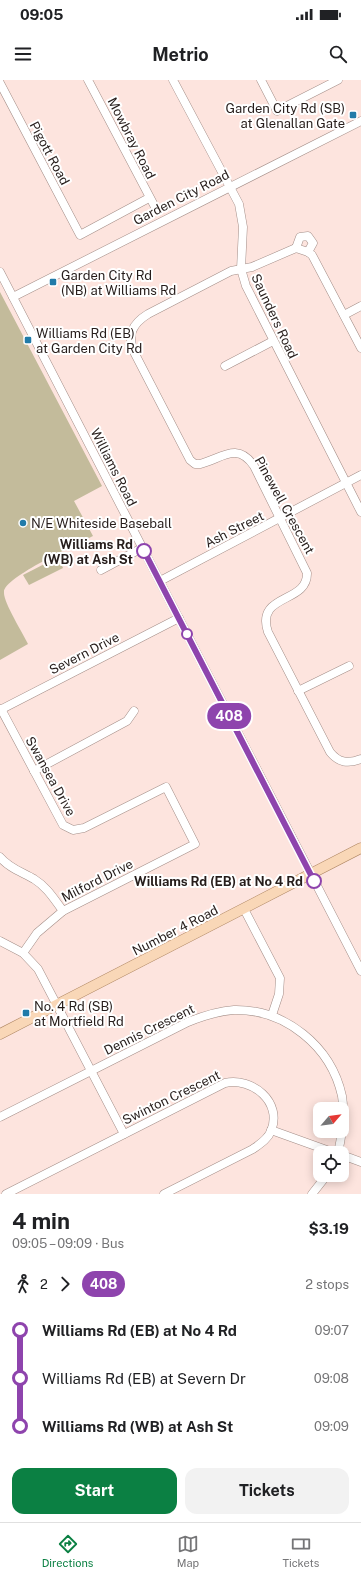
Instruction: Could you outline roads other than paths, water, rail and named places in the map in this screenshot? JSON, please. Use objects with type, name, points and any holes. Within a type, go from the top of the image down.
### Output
[{"type":"main road","name":"Number 4 Road","points":[[0,1034],[361,848]]},
{"type":"street","name":"Mowbray Road","points":[[88,80],[155,207]]},
{"type":"street","name":"Saunders Road","points":[[173,80],[239,204],[242,218],[241,268],[246,286],[361,512]]},
{"type":"street","points":[[261,80],[277,111],[338,80]]},
{"type":"street","name":"Pigott Road","points":[[0,83],[80,235]]},
{"type":"street","name":"Garden City Road","points":[[13,297],[361,120]]},
{"type":"street","name":"Garden City Road","points":[[80,235],[149,198]]},
{"type":"street","points":[[308,252],[313,243],[312,240],[308,236],[300,237],[296,248],[308,252],[317,263],[361,348]]},
{"type":"street","name":"Pinewell Crescent","points":[[296,248],[252,267],[231,271],[143,317],[137,322],[131,332],[130,343],[190,460],[196,464],[200,464],[232,453],[246,457],[254,466],[306,568],[306,580],[301,589],[270,608],[266,616],[266,626],[298,691],[333,756],[344,762],[361,759]]},
{"type":"street","name":"Williams Road","points":[[0,272],[361,971]]},
{"type":"street","points":[[344,315],[361,306]]},
{"type":"street","points":[[226,366],[273,341]]},
{"type":"street","name":"Ash Street","points":[[160,581],[361,475]]},
{"type":"street","points":[[102,570],[142,548]]},
{"type":"street","name":"Severn Drive","points":[[1,710],[179,618]]},
{"type":"street","points":[[298,691],[349,666]]},
{"type":"street","name":"Swansea Drive","points":[[1,710],[63,825],[73,830],[84,828],[166,787],[195,844]]},
{"type":"street","points":[[34,770],[127,721],[134,711]]},
{"type":"street","name":"Milford Drive","points":[[23,953],[37,933],[62,911],[195,844]]},
{"type":"street","points":[[0,857],[6,864],[34,879],[46,888],[62,911]]},
{"type":"street","points":[[244,909],[280,978],[279,994],[272,1015]]},
{"type":"street","points":[[0,941],[23,953],[38,969],[124,1134]]},
{"type":"street","name":"Dennis Crescent","points":[[0,1117],[188,1022],[209,1014],[233,1010],[272,1015],[308,1038],[323,1054],[334,1073],[342,1097],[343,1112],[339,1146]]},
{"type":"street","name":"Swinton Crescent","points":[[6,1194],[18,1191],[124,1134],[225,1083],[232,1081],[253,1085],[266,1098],[271,1110],[272,1130]]},
{"type":"street","points":[[164,1194],[253,1149],[266,1139],[272,1130],[316,1146]]},
{"type":"street","points":[[349,1158],[361,1162]]},
{"type":"street","points":[[312,1194],[321,1182]]},
{"type":"place","name":"Garden City Rd (SB) at Glenallan Gate","points":[[353,115]]},
{"type":"place","name":"Garden City Rd (NB) at Williams Rd","points":[[53,282]]},
{"type":"place","name":"Williams Rd (EB) at Garden City Rd","points":[[28,340]]},
{"type":"place","name":"N/E Whiteside Baseball","points":[[23,523]]},
{"type":"place","name":"Williams Rd (WB) at Ash St","points":[[144,551]]},
{"type":"place","name":"Williams Rd (EB) at No 4 Rd","points":[[314,881]]},
{"type":"place","name":"No. 4 Rd (SB) at Mortfield Rd","points":[[26,1013]]}]
